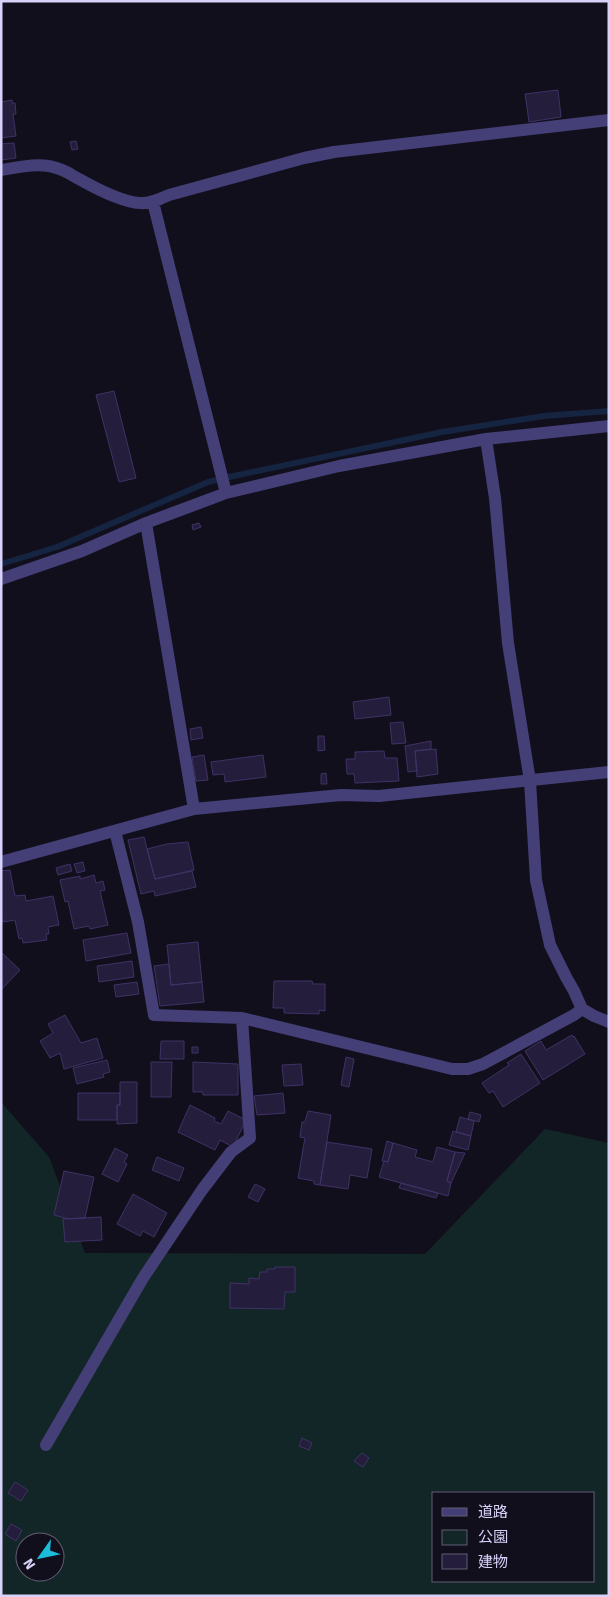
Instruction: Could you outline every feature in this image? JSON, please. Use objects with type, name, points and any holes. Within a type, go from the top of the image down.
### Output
[{"type":"street","points":[[1,170],[41,164],[61,169],[80,180],[130,201],[141,203],[153,202],[169,195],[304,158],[334,152],[609,120]]},
{"type":"street","points":[[153,202],[225,490]]},
{"type":"street","points":[[1,579],[82,551],[225,490],[339,466],[486,439],[609,426]]},
{"type":"street","points":[[486,439],[495,498],[508,643],[530,781],[536,880],[550,946],[566,978],[582,1009],[609,1022]]},
{"type":"street","points":[[146,523],[194,809]]},
{"type":"street","points":[[1,862],[194,809],[341,795],[380,796],[609,772]]},
{"type":"street","points":[[115,831],[138,922],[154,1015],[242,1018],[452,1069],[468,1069],[483,1064],[582,1009]]},
{"type":"street","points":[[46,1445],[143,1278],[202,1190],[231,1152],[250,1138],[242,1018]]},
{"type":"green space","points":[[1,1102],[49,1157],[85,1253],[425,1254],[545,1129],[609,1143],[609,1596],[1,1596]]},
{"type":"building","points":[[558,90],[561,117],[529,122],[525,94]]},
{"type":"building","points":[[12,100],[12,103],[15,103],[16,114],[13,114],[16,136],[1,138],[1,102]]},
{"type":"building","points":[[76,141],[78,149],[72,150],[70,142]]},
{"type":"building","points":[[14,143],[16,158],[1,160],[1,144]]},
{"type":"building","points":[[114,391],[136,478],[119,482],[96,395]]},
{"type":"building","points":[[199,523],[201,527],[193,530],[192,525]]},
{"type":"building","points":[[389,697],[391,715],[355,719],[353,702]]},
{"type":"building","points":[[403,722],[406,743],[392,744],[390,723]]},
{"type":"building","points":[[201,727],[203,738],[191,740],[190,729]]},
{"type":"building","points":[[318,736],[324,736],[325,750],[318,751]]},
{"type":"building","points":[[431,741],[431,749],[415,751],[417,771],[408,772],[405,746]]},
{"type":"building","points":[[436,749],[438,774],[417,777],[415,751]]},
{"type":"building","points":[[384,751],[385,758],[397,758],[399,781],[355,783],[354,774],[347,774],[346,759],[355,759],[355,752]]},
{"type":"building","points":[[204,755],[208,780],[196,781],[192,757]]},
{"type":"building","points":[[263,755],[266,777],[225,782],[224,774],[213,775],[211,762]]},
{"type":"building","points":[[326,773],[327,784],[321,784],[321,774]]},
{"type":"building","points":[[144,837],[155,879],[192,871],[196,887],[155,896],[154,891],[141,894],[128,840]]},
{"type":"building","points":[[188,842],[194,870],[155,879],[147,849],[167,844]]},
{"type":"building","points":[[83,862],[85,871],[77,873],[74,864]]},
{"type":"building","points":[[70,864],[72,871],[58,875],[56,868]]},
{"type":"building","points":[[10,870],[15,896],[25,895],[26,901],[53,896],[59,925],[48,927],[49,934],[46,934],[47,940],[23,943],[22,938],[19,939],[15,920],[3,922],[1,916],[1,871]]},
{"type":"building","points":[[94,875],[96,883],[103,881],[105,890],[100,891],[108,925],[90,929],[89,926],[74,929],[68,901],[65,902],[60,880],[80,876],[80,879]]},
{"type":"building","points":[[127,933],[131,953],[86,961],[83,940]]},
{"type":"building","points":[[198,942],[202,982],[171,985],[167,945]]},
{"type":"building","points":[[1,952],[20,970],[1,990]]},
{"type":"building","points":[[132,961],[134,977],[99,982],[97,966]]},
{"type":"building","points":[[169,964],[171,985],[202,982],[204,1002],[160,1006],[154,966]]},
{"type":"building","points":[[274,981],[312,981],[313,984],[325,984],[325,1011],[319,1010],[319,1014],[284,1013],[284,1008],[273,1008]]},
{"type":"building","points":[[137,982],[139,994],[116,997],[114,985]]},
{"type":"building","points":[[65,1015],[81,1043],[97,1038],[103,1058],[64,1069],[60,1053],[50,1058],[40,1041],[53,1033],[48,1024]]},
{"type":"building","points":[[572,1035],[585,1054],[543,1080],[525,1051],[541,1041],[546,1050]]},
{"type":"building","points":[[161,1041],[184,1041],[184,1059],[160,1059]]},
{"type":"building","points":[[192,1047],[198,1047],[198,1053],[192,1053]]},
{"type":"building","points":[[521,1054],[540,1083],[503,1107],[493,1091],[489,1093],[482,1083],[509,1065],[507,1063]]},
{"type":"building","points":[[346,1057],[354,1059],[349,1087],[341,1085]]},
{"type":"building","points":[[107,1060],[110,1072],[103,1074],[104,1077],[77,1084],[73,1068]]},
{"type":"building","points":[[151,1062],[172,1062],[171,1097],[151,1097]]},
{"type":"building","points":[[193,1062],[238,1064],[238,1095],[203,1095],[203,1092],[193,1092]]},
{"type":"building","points":[[301,1064],[303,1085],[284,1086],[282,1065]]},
{"type":"building","points":[[120,1082],[137,1082],[137,1123],[117,1124],[117,1105],[120,1105]]},
{"type":"building","points":[[78,1093],[120,1093],[120,1105],[117,1105],[117,1120],[78,1120]]},
{"type":"building","points":[[283,1093],[285,1113],[257,1115],[254,1096]]},
{"type":"building","points":[[190,1105],[215,1118],[214,1121],[221,1124],[228,1111],[246,1120],[233,1147],[220,1140],[215,1150],[178,1132]]},
{"type":"building","points":[[308,1111],[331,1115],[320,1185],[314,1184],[314,1181],[298,1178],[305,1138],[300,1137],[302,1122],[305,1122]]},
{"type":"building","points":[[470,1112],[481,1115],[479,1122],[468,1119]]},
{"type":"building","points":[[460,1117],[474,1121],[471,1136],[456,1132]]},
{"type":"building","points":[[453,1131],[471,1136],[468,1150],[449,1145]]},
{"type":"building","points":[[387,1141],[393,1143],[388,1162],[382,1161]]},
{"type":"building","points":[[327,1142],[372,1149],[367,1178],[350,1175],[348,1189],[320,1185]]},
{"type":"building","points":[[393,1143],[417,1150],[415,1157],[433,1162],[437,1147],[455,1152],[447,1181],[451,1183],[448,1196],[379,1177],[384,1161],[388,1162]]},
{"type":"building","points":[[115,1148],[128,1155],[124,1162],[127,1164],[118,1182],[102,1174]]},
{"type":"building","points":[[455,1152],[465,1153],[451,1183],[447,1181]]},
{"type":"building","points":[[157,1157],[184,1168],[179,1181],[152,1170]]},
{"type":"building","points":[[64,1171],[94,1177],[85,1218],[69,1219],[54,1215]]},
{"type":"building","points":[[401,1183],[438,1193],[436,1198],[399,1188]]},
{"type":"building","points":[[255,1184],[265,1189],[258,1202],[248,1197]]},
{"type":"building","points":[[133,1194],[167,1213],[154,1237],[143,1231],[140,1236],[117,1224]]},
{"type":"building","points":[[101,1217],[102,1240],[65,1242],[63,1219]]},
{"type":"building","points":[[275,1267],[295,1267],[295,1292],[285,1292],[284,1309],[230,1308],[230,1283],[249,1284],[249,1278],[259,1279],[260,1272],[267,1272],[267,1269],[275,1269]]},
{"type":"building","points":[[302,1438],[312,1443],[309,1450],[299,1446]]},
{"type":"building","points":[[362,1453],[369,1458],[363,1467],[354,1461]]},
{"type":"building","points":[[15,1482],[28,1490],[21,1501],[8,1493]]},
{"type":"building","points":[[11,1524],[22,1530],[21,1532],[15,1532],[15,1540],[5,1534]]},
{"type":"waterway","points":[[1,564],[57,547],[208,482],[442,432],[544,416],[609,411]]}]
